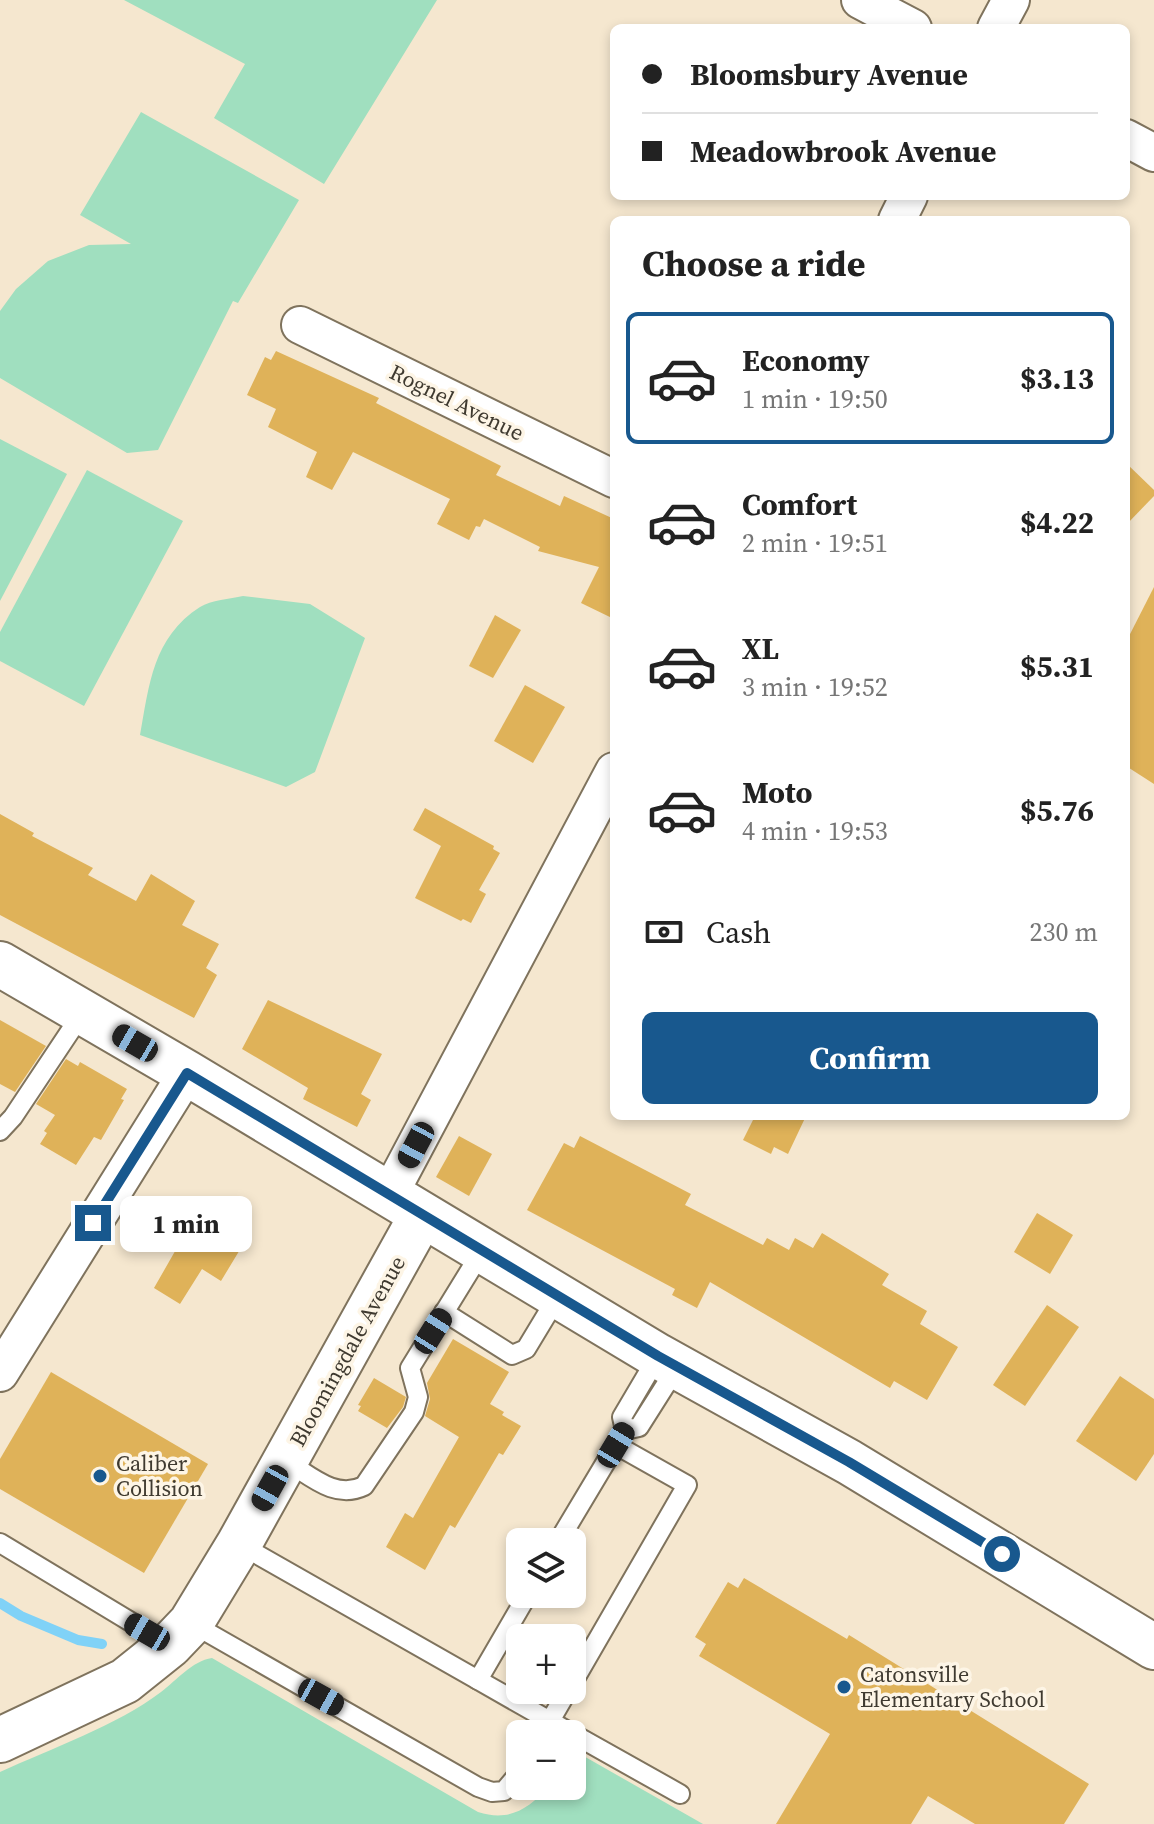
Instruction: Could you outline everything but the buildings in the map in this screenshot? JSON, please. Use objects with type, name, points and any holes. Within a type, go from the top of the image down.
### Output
[{"type":"main road","points":[[0,964],[667,1361],[849,1462],[1154,1647]]},
{"type":"main road","name":"Bloomingdale Avenue","points":[[0,1740],[125,1681],[180,1634],[239,1544],[286,1461],[406,1205]]},
{"type":"street","points":[[860,0],[905,24]]},
{"type":"street","points":[[998,24],[1011,0]]},
{"type":"street","points":[[1130,140],[1154,153]]},
{"type":"street","name":"Rognel Avenue","points":[[300,325],[610,477]]},
{"type":"street","name":"Bloomingdale Avenue","points":[[406,1205],[610,779]]},
{"type":"street","points":[[0,1373],[187,1073]]},
{"type":"lane","points":[[0,1131],[13,1117],[83,1012]]},
{"type":"lane","points":[[286,1461],[340,1492],[352,1492],[364,1486],[414,1412],[418,1397],[410,1368],[482,1251]]},
{"type":"lane","points":[[444,1312],[512,1355],[526,1349],[558,1296]]},
{"type":"lane","points":[[566,1528],[620,1437],[622,1417],[667,1361]]},
{"type":"lane","points":[[586,1657],[687,1485],[620,1437]]},
{"type":"lane","points":[[0,1543],[478,1787],[492,1792],[506,1789]]},
{"type":"lane","points":[[239,1544],[478,1680],[535,1720]]},
{"type":"lane","points":[[478,1680],[506,1646]]},
{"type":"lane","points":[[586,1748],[680,1794]]},
{"type":"green space","points":[[124,0],[437,0],[324,184],[214,118],[245,64]]},
{"type":"green space","points":[[141,112],[299,200],[238,303],[233,301],[158,450],[127,453],[0,378],[0,311],[16,289],[48,261],[89,245],[131,244],[80,215]]},
{"type":"green space","points":[[0,439],[67,474],[0,601]]},
{"type":"green space","points":[[87,470],[183,521],[84,706],[0,661],[0,632]]},
{"type":"green space","points":[[243,596],[310,604],[365,638],[315,772],[286,787],[140,735],[156,664],[172,633],[200,607]]},
{"type":"green space","points":[[212,1658],[478,1812],[509,1814],[535,1800],[586,1800],[586,1757],[703,1824],[0,1824],[0,1772],[125,1715]]},
{"type":"waterway","points":[[0,1603],[21,1616],[78,1640],[102,1644]]},
{"type":"place","name":"Caliber Collision","points":[[100,1476]]},
{"type":"place","name":"Catonsville Elementary School","points":[[844,1687]]},
{"type":"route","points":[[93,1223],[187,1073],[658,1356],[849,1462],[1002,1554]]}]
